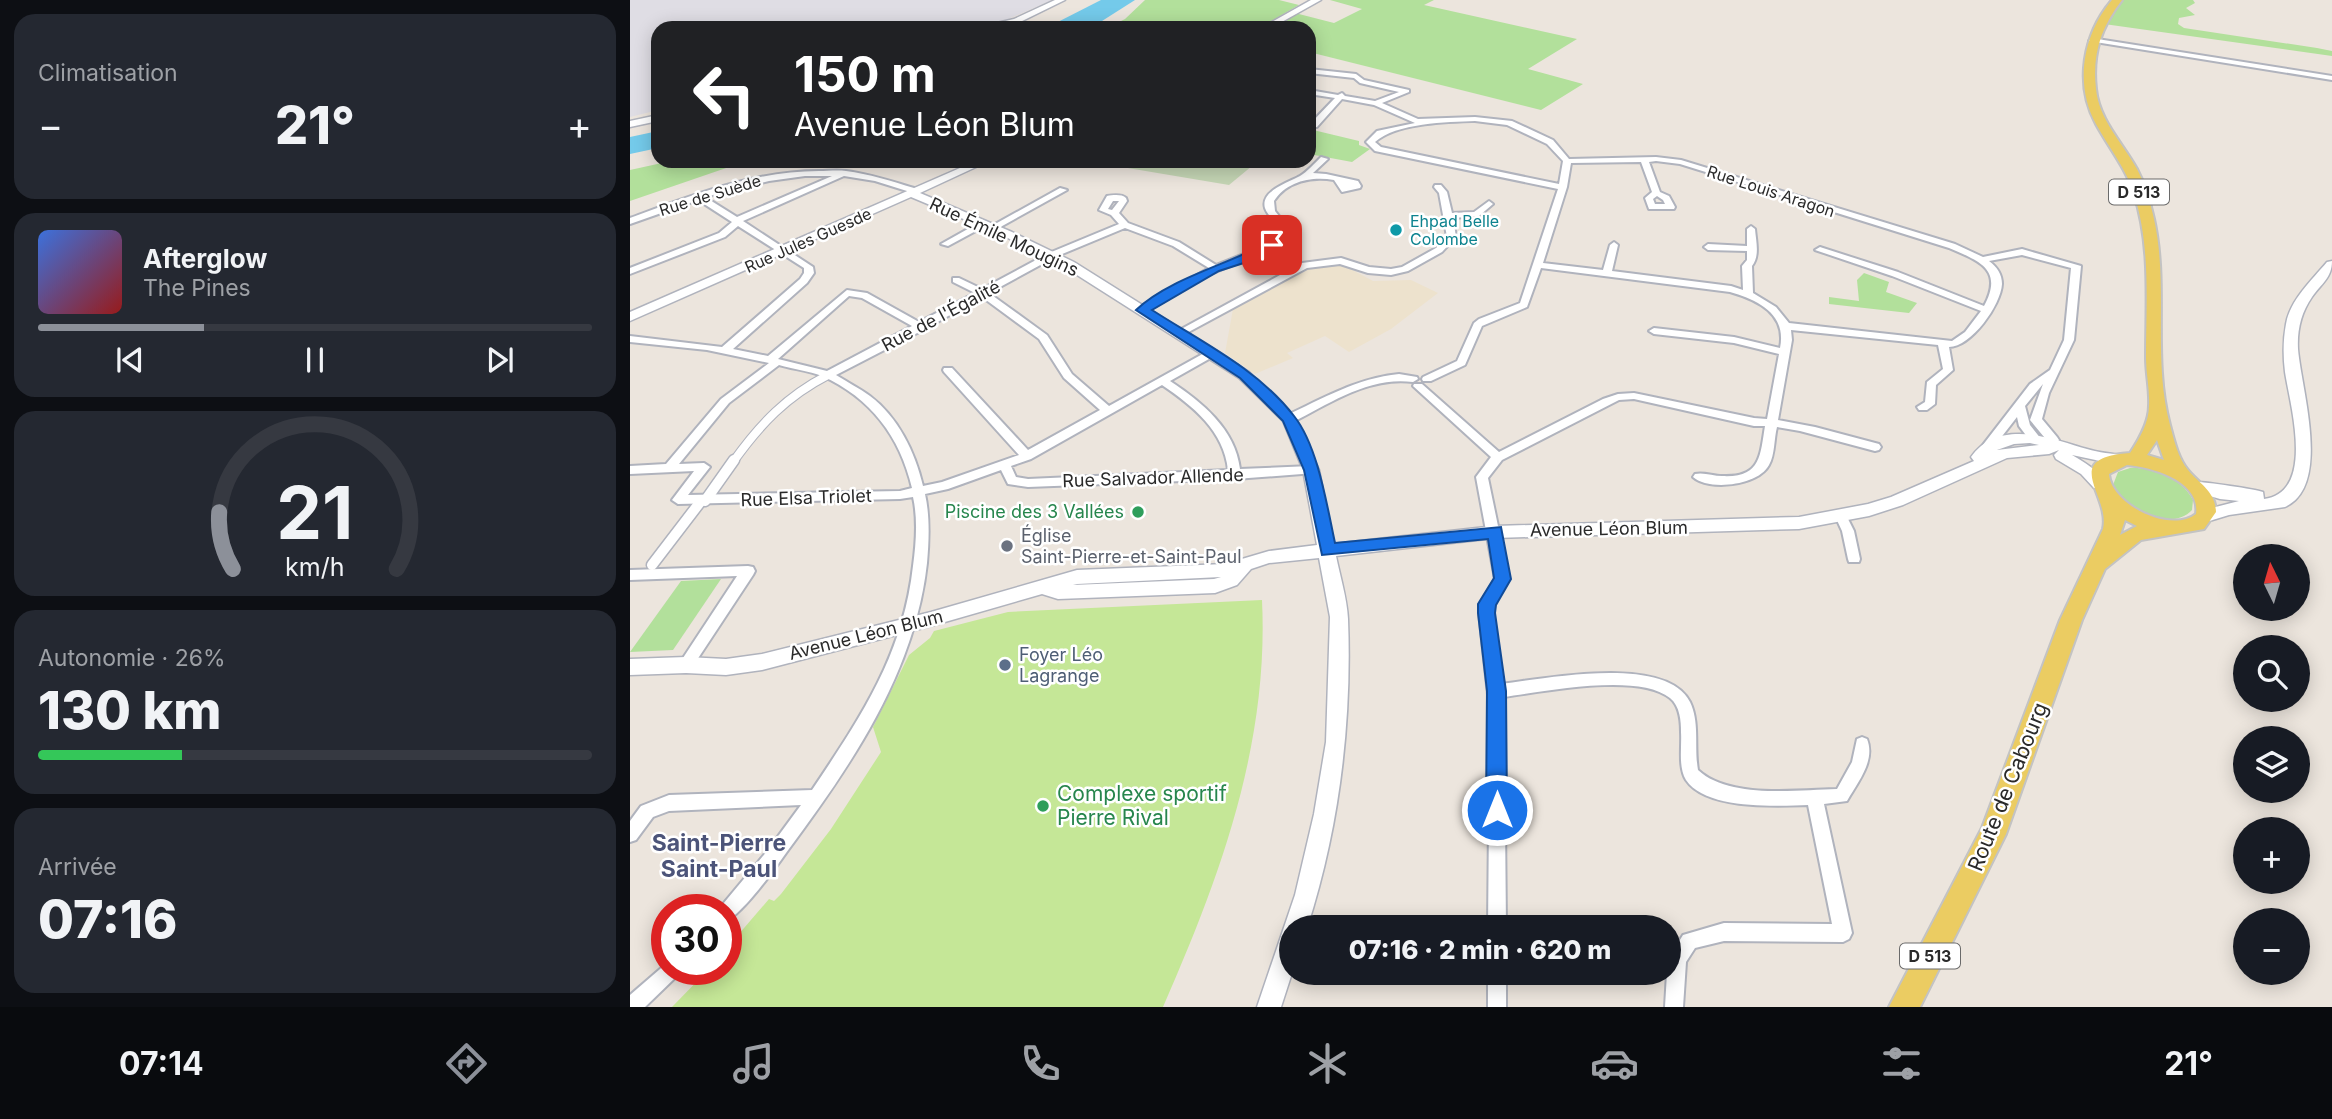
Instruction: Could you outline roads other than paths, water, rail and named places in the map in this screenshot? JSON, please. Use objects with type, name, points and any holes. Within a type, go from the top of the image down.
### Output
[{"type":"main road","name":"D 513","points":[[2117,0],[2102,16],[2091,40],[2090,90],[2099,117],[2134,177],[2146,210],[2153,267],[2158,403],[2168,456],[2188,481]]},
{"type":"main road","points":[[2319,416],[2297,355],[2293,322],[2313,287],[2332,265]]},
{"type":"main road","name":"D 513","points":[[2127,460],[2152,432],[2158,403]]},
{"type":"main road","points":[[2299,491],[2250,496],[2220,493],[2188,481],[2163,466],[2127,460],[2103,468],[2099,484],[2112,501],[2148,523],[2168,527],[2191,527],[2206,516],[2230,508],[2284,501],[2299,491],[2318,475]]},
{"type":"main road","points":[[2188,481],[2206,500],[2206,516]]},
{"type":"main road","name":"D 513","points":[[2101,562],[2115,523],[2112,501]]},
{"type":"main road","name":"D 513","points":[[2101,562],[2135,534],[2168,527]]},
{"type":"main road","name":"Route de Cabourg","points":[[1904,1007],[1993,834],[2071,620],[2101,562]]},
{"type":"street","points":[[1017,21],[1061,0]]},
{"type":"street","points":[[1276,21],[1307,2],[1317,0]]},
{"type":"street","points":[[1009,21],[1025,17]]},
{"type":"street","points":[[2091,40],[2332,78]]},
{"type":"street","points":[[1316,72],[1356,76],[1362,82],[1407,91],[1376,103]]},
{"type":"street","points":[[1316,93],[1376,103],[1408,122]]},
{"type":"street","points":[[1316,123],[1342,96]]},
{"type":"street","points":[[1316,116],[1321,117]]},
{"type":"street","points":[[630,124],[651,120]]},
{"type":"street","points":[[1420,381],[1461,363],[1478,325],[1483,321],[1524,305],[1563,187],[1567,161],[1550,142],[1519,127],[1479,120],[1408,122],[1371,139],[1372,146],[1563,187]]},
{"type":"street","points":[[1316,166],[1324,159]]},
{"type":"street","points":[[1644,159],[1656,193]]},
{"type":"street","name":"Rue Louis Aragon","points":[[1567,161],[1644,159],[1681,162],[1971,254],[1982,260]]},
{"type":"street","name":"Rue Jules Guesde","points":[[630,317],[969,168]]},
{"type":"street","points":[[1143,310],[1215,268],[1252,257],[1282,237],[1287,230],[1270,210],[1268,203],[1291,182],[1314,168]]},
{"type":"street","points":[[630,271],[722,235],[738,224],[740,219],[845,173]]},
{"type":"street","name":"Rue de Suède","points":[[630,221],[698,196],[776,177],[845,173],[883,178],[911,190],[912,194]]},
{"type":"street","points":[[1306,175],[1337,179]]},
{"type":"street","points":[[1179,333],[1305,265],[1340,261],[1378,272],[1405,269],[1447,244],[1452,237],[1443,192],[1438,187]]},
{"type":"street","points":[[945,244],[1063,190]]},
{"type":"street","name":"Rue Émile Mougins","points":[[912,194],[1052,255],[1212,353],[1255,384],[1289,419],[1311,470],[1339,617],[1336,742],[1324,814],[1299,915]]},
{"type":"street","points":[[698,196],[808,267],[810,273],[725,350]]},
{"type":"street","points":[[1448,216],[1476,215],[1489,204]]},
{"type":"street","points":[[1114,213],[1125,225],[1176,244],[1215,268]]},
{"type":"street","points":[[1052,255],[1125,225]]},
{"type":"street","points":[[1748,294],[1747,266],[1752,260],[1751,229]]},
{"type":"street","points":[[1607,274],[1614,244]]},
{"type":"street","points":[[1708,247],[1752,249]]},
{"type":"street","points":[[1821,250],[1895,274],[1987,310]]},
{"type":"street","points":[[1982,260],[2022,252],[2076,266],[2069,340],[2053,371],[2036,420],[2051,445],[2086,470],[2099,484]]},
{"type":"street","name":"Rue de l'Égalité","points":[[828,375],[1052,255]]},
{"type":"street","points":[[1538,265],[1748,294],[1765,302],[1786,326],[1943,344],[1965,340],[1987,310],[1999,284],[1997,277],[1982,260]]},
{"type":"street","points":[[956,279],[983,293],[1043,337],[1068,376],[1108,411]]},
{"type":"street","points":[[669,468],[725,401],[774,361],[847,293],[864,295],[921,327]]},
{"type":"street","points":[[1699,477],[1721,481],[1755,475],[1764,464],[1784,352],[1786,326]]},
{"type":"street","points":[[1654,331],[1734,340],[1784,352]]},
{"type":"street","points":[[630,339],[725,350],[828,375],[887,419],[915,467],[922,492],[920,560],[909,625],[893,669],[870,715],[817,797],[782,846],[741,894]]},
{"type":"street","points":[[1923,407],[1930,404],[1931,384],[1948,370],[1943,344]]},
{"type":"street","name":"Rue Elsa Triolet","points":[[698,501],[922,492],[1005,466],[1027,456],[1212,353]]},
{"type":"street","points":[[948,370],[1027,456]]},
{"type":"street","points":[[1982,453],[2034,386],[2053,371]]},
{"type":"street","points":[[652,565],[698,501],[777,407],[794,391],[828,375]]},
{"type":"street","points":[[1289,419],[1381,377],[1401,375],[1420,381],[1498,457]]},
{"type":"street","points":[[1162,380],[1197,405],[1215,425],[1232,451],[1235,475]]},
{"type":"street","points":[[1497,915],[1496,691],[1486,613],[1487,604],[1502,579],[1495,532],[1482,477],[1498,457],[1618,397],[1634,396],[1754,422],[1771,421],[1875,447]]},
{"type":"street","points":[[2019,406],[2025,426],[2035,439],[2087,456],[2127,460]]},
{"type":"street","name":"Avenue Léon Blum","points":[[1966,468],[1982,453],[2005,441],[2035,439]]},
{"type":"street","name":"Avenue Léon Blum","points":[[630,667],[686,665],[715,668],[762,662],[1044,588],[1058,592],[1215,586],[1231,580],[1244,566],[1269,558],[1495,532],[1799,523],[1841,516],[1897,501],[1966,468],[2016,450],[2051,445]]},
{"type":"street","name":"Rue Salvador Allende","points":[[1005,466],[1012,481],[1028,482],[1311,470]]},
{"type":"street","points":[[630,470],[704,467],[678,500],[698,501]]},
{"type":"street","points":[[1841,516],[1857,556]]},
{"type":"street","points":[[630,575],[748,571],[686,665]]},
{"type":"street","points":[[1496,691],[1602,681],[1649,681],[1677,694],[1688,717],[1691,774],[1703,788],[1728,795],[1841,796],[1860,764],[1861,744]]},
{"type":"street","points":[[630,834],[647,811],[669,803],[817,797]]},
{"type":"street","points":[[1674,1007],[1677,960],[1689,941],[1724,932],[1843,933],[1814,797]]},
{"type":"street","points":[[1269,1007],[1279,977]]},
{"type":"street","points":[[631,1007],[655,985]]},
{"type":"street","points":[[1497,985],[1497,1007]]},
{"type":"water","points":[[1101,0],[1135,0],[1102,21],[1060,21]]},
{"type":"water","points":[[651,132],[651,150],[630,154],[630,137]]},
{"type":"place","name":"Ehpad Belle Colombe","points":[[1396,230]]},
{"type":"place","name":"Piscine des 3 Vallées","points":[[1138,512]]},
{"type":"place","name":"Église Saint-Pierre-et-Saint-Paul","points":[[1007,546]]},
{"type":"place","name":"Foyer Léo Lagrange","points":[[1005,665]]},
{"type":"place","name":"Complexe sportif Pierre Rival","points":[[1043,806]]},
{"type":"district","name":"Saint-Pierre Saint-Paul","points":[[719,856]]}]
